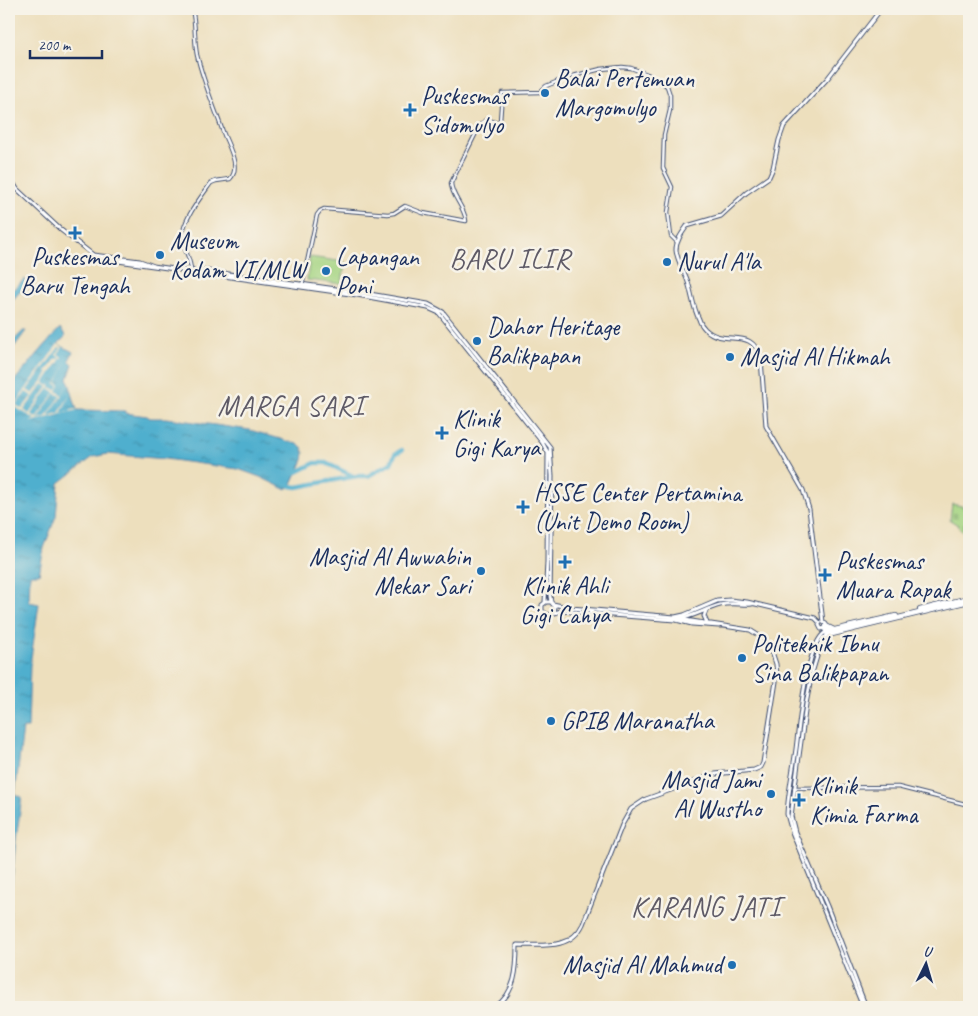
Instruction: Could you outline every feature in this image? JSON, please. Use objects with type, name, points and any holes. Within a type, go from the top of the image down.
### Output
[{"type":"highway","points":[[826,631],[969,599]]},
{"type":"highway","points":[[826,631],[969,599]]},
{"type":"main road","points":[[826,631],[820,628],[810,509],[803,490],[766,424],[761,360],[758,350],[751,341],[716,335],[708,331],[702,324],[697,314],[688,280],[678,257],[677,242],[688,225],[721,216],[746,193],[769,177],[784,126],[840,62],[881,9]]},
{"type":"main road","points":[[9,176],[17,190],[97,258],[189,271],[207,270],[418,306],[436,311],[446,320],[549,445],[552,456],[545,602],[542,607],[544,613],[550,615],[561,610],[676,618],[722,626]]},
{"type":"main road","points":[[92,255],[140,261],[154,266]]},
{"type":"main road","points":[[302,286],[358,292],[428,304],[441,310],[507,396]]},
{"type":"main road","points":[[550,476],[550,596],[555,607],[554,612]]},
{"type":"main road","points":[[676,618],[716,602],[727,600],[748,602],[815,618],[821,623],[826,623],[826,631],[812,673],[806,704],[791,816],[795,832],[827,906],[865,1007]]},
{"type":"main road","points":[[545,602],[571,608],[640,616]]},
{"type":"main road","points":[[681,619],[720,604],[753,604]]},
{"type":"main road","points":[[706,610],[704,616],[707,623]]},
{"type":"main road","points":[[495,1007],[506,996],[514,981],[518,945],[560,944],[578,934],[628,813],[646,799],[715,774],[752,770],[762,766],[765,759],[776,680],[774,657],[764,640],[745,628],[692,624],[676,618]]},
{"type":"main road","points":[[821,623],[819,638],[806,679],[787,814],[792,832],[865,1007]]},
{"type":"main road","points":[[819,638],[826,631]]},
{"type":"street","points":[[189,271],[191,263],[182,241],[183,226],[211,183],[219,180],[228,180],[234,173],[234,163],[204,83],[198,56],[192,9]]},
{"type":"street","points":[[302,286],[317,215],[320,211],[324,209],[388,214],[396,212],[404,206],[466,222],[463,209],[452,189],[451,183],[480,125],[487,119],[497,123],[500,121],[502,93],[540,92],[546,86],[569,77],[601,69],[625,66],[656,78],[666,84],[669,90],[670,110],[664,135],[663,166],[672,187],[668,212],[671,236],[677,242]]},
{"type":"street","points":[[794,788],[898,787],[969,805]]},
{"type":"green space","name":"Lapangan Poni","points":[[310,257],[345,262],[342,284],[307,280]]},
{"type":"green space","points":[[952,504],[966,507],[969,505],[969,541],[958,525],[950,520]]},
{"type":"water","points":[[25,279],[25,286],[9,304],[9,293]]},
{"type":"water","points":[[60,328],[66,336],[58,344],[73,352],[69,360],[73,364],[68,379],[77,410],[125,411],[125,413],[150,418],[166,418],[250,430],[297,444],[302,447],[304,453],[303,460],[291,486],[285,489],[238,469],[165,459],[108,454],[93,457],[59,483],[56,516],[44,548],[39,574],[30,574],[29,602],[39,604],[30,665],[28,728],[23,728],[15,795],[22,797],[10,902],[9,955],[9,387]]},
{"type":"water","points":[[23,331],[26,331],[9,354],[9,345]]},
{"type":"pier","points":[[58,344],[63,347],[58,354],[62,357],[44,383],[49,386],[50,384],[50,387],[56,390],[59,386],[56,384],[68,360],[57,383],[60,385],[57,391],[62,395],[69,380],[62,396],[48,416],[59,413],[72,391],[61,413],[77,410],[30,422],[35,419],[15,407],[9,416],[9,413]],"holes":[[[59,347],[61,348],[56,355],[60,358],[57,358],[46,372],[48,374],[33,394],[27,390]],[[43,384],[48,387],[29,414],[24,410]],[[49,388],[55,392],[36,418],[31,414]],[[26,392],[32,396],[22,409],[16,405]],[[55,393],[61,396],[46,417],[37,419]]]},
{"type":"waterway","points":[[291,486],[297,487],[357,476],[368,476],[391,463],[395,454],[402,450]]},
{"type":"waterway","points":[[297,472],[315,463],[326,463],[353,476]]},
{"type":"place","name":"Balai Pertemuan Margomulyo","points":[[545,93]]},
{"type":"place","name":"Puskesmas Sidomulyo","points":[[410,110]]},
{"type":"place","name":"Puskesmas Baru Tengah","points":[[75,233]]},
{"type":"place","name":"Museum Kodam VI/MLW","points":[[160,255]]},
{"type":"place","name":"Nurul A'la","points":[[667,262]]},
{"type":"place","name":"Lapangan Poni","points":[[326,271]]},
{"type":"place","name":"Dahor Heritage Balikpapan","points":[[477,341]]},
{"type":"place","name":"Masjid Al Hikmah","points":[[730,357]]},
{"type":"place","name":"Klinik Gigi Karya","points":[[442,433]]},
{"type":"place","name":"HSSE Center Pertamina (Unit Demo Room)","points":[[523,507]]},
{"type":"place","name":"Klinik Ahli Gigi Cahya","points":[[565,562]]},
{"type":"place","name":"Masjid Al Awwabin Mekar Sari","points":[[481,571]]},
{"type":"place","name":"Puskesmas Muara Rapak","points":[[825,575]]},
{"type":"place","name":"Politeknik Ibnu Sina Balikpapan","points":[[742,658]]},
{"type":"place","name":"GPIB Maranatha","points":[[551,721]]},
{"type":"place","name":"Masjid Jami Al Wustho","points":[[771,794]]},
{"type":"place","name":"Klinik Kimia Farma","points":[[799,800]]},
{"type":"place","name":"Masjid Al Mahmud","points":[[732,965]]},
{"type":"district","name":"BARU ILIR","points":[[510,258]]},
{"type":"district","name":"MARGA SARI","points":[[291,405]]},
{"type":"district","name":"KARANG JATI","points":[[706,906]]}]
